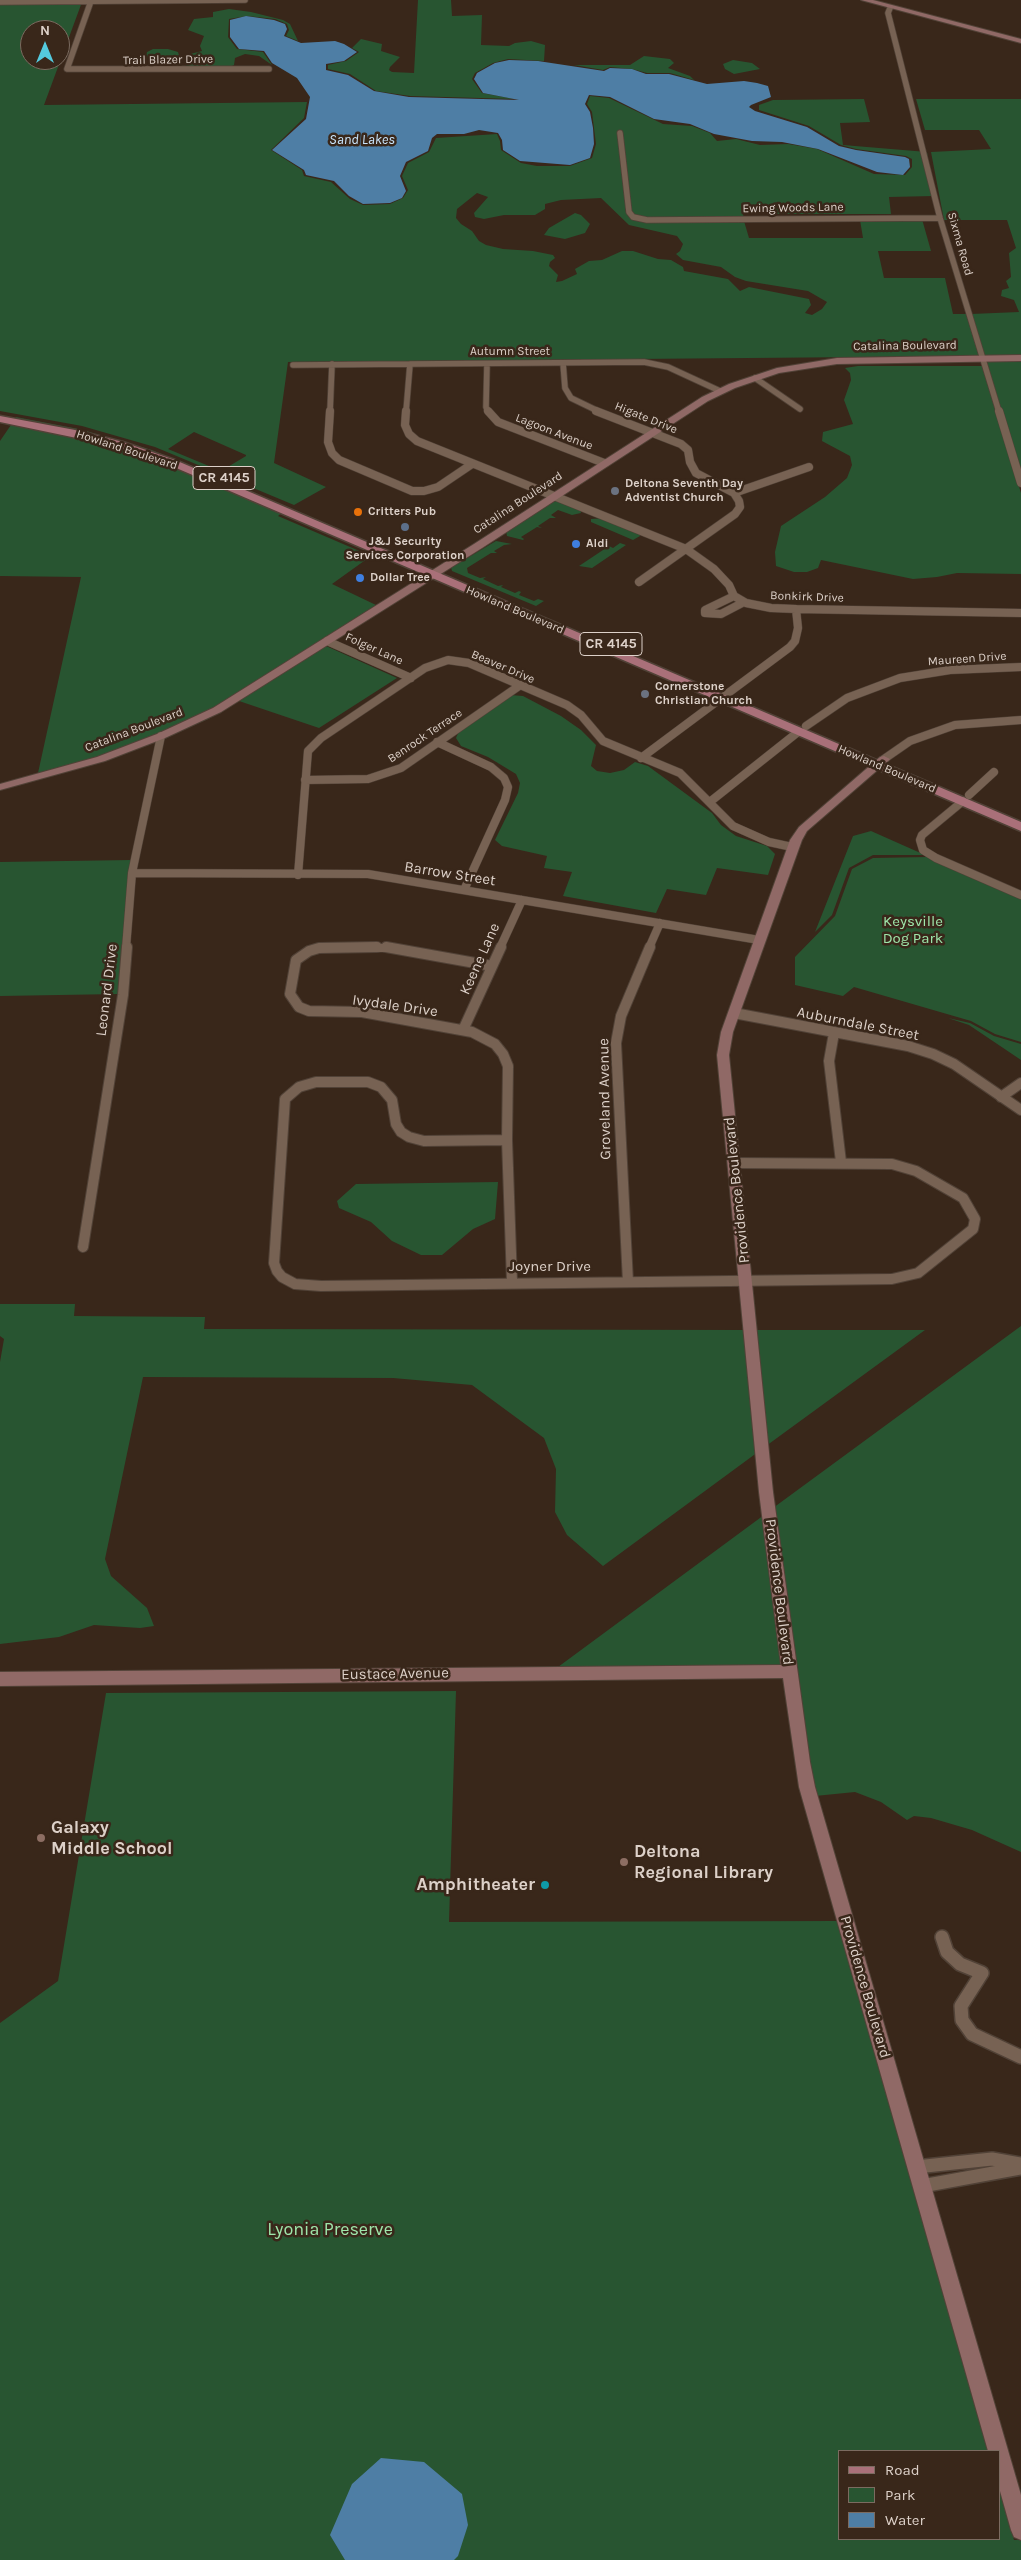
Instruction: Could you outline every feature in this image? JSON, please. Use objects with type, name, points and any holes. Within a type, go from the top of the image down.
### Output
[{"type":"main road","name":"Howland Boulevard","points":[[0,414],[81,427],[154,448],[434,572]]},
{"type":"main road","name":"Howland Boulevard","points":[[0,419],[76,433],[147,454],[434,572],[966,798],[1021,817]]},
{"type":"main road","name":"Howland Boulevard","points":[[966,798],[1021,827]]},
{"type":"street","points":[[0,2],[245,0]]},
{"type":"street","points":[[864,0],[1021,41]]},
{"type":"street","name":"Trail Blazer Drive","points":[[91,2],[67,69],[269,69]]},
{"type":"street","name":"Sixma Road","points":[[890,8],[888,13],[940,218],[1021,484]]},
{"type":"street","name":"Ewing Woods Lane","points":[[620,133],[629,212],[632,216],[647,220],[940,218]]},
{"type":"street","name":"Catalina Boulevard","points":[[0,787],[101,758],[161,736],[217,710],[652,432],[720,391],[755,378],[795,367],[837,361],[1021,358]]},
{"type":"street","name":"Higate Drive","points":[[563,363],[565,388],[571,398],[587,407],[681,444],[688,450],[690,462],[696,473],[734,493]]},
{"type":"street","points":[[332,364],[328,442],[332,453],[339,460],[412,492],[424,492],[438,487],[472,464]]},
{"type":"street","name":"Bonkirk Drive","points":[[410,364],[405,425],[409,434],[421,444],[686,549],[714,569],[729,585],[734,596],[744,602],[762,607],[796,610],[1021,613]]},
{"type":"street","name":"Lagoon Avenue","points":[[486,364],[486,407],[489,414],[498,422],[604,463]]},
{"type":"street","name":"Autumn Street","points":[[293,365],[656,364],[668,367],[720,391]]},
{"type":"street","points":[[755,378],[800,409]]},
{"type":"street","points":[[639,582],[738,511],[739,501],[734,493],[809,468]]},
{"type":"street","points":[[734,596],[705,610],[705,613],[720,614],[744,602]]},
{"type":"street","points":[[641,758],[795,641],[798,628],[796,610]]},
{"type":"street","name":"Folger Lane","points":[[327,641],[411,678]]},
{"type":"street","name":"Beaver Drive","points":[[298,875],[308,751],[320,738],[439,661],[458,661],[567,705],[581,715],[603,740],[641,758],[680,773],[711,801],[721,815],[749,835],[792,847]]},
{"type":"street","name":"Maureen Drive","points":[[711,801],[802,729],[847,698],[900,678],[950,670],[1021,667]]},
{"type":"street","name":"Benrock Terrace","points":[[305,780],[355,781],[387,774],[401,768],[519,686]]},
{"type":"street","points":[[881,762],[910,741],[955,725],[1021,720]]},
{"type":"street","name":"Leonard Drive","points":[[83,1247],[122,995],[132,873],[161,736]]},
{"type":"street","points":[[437,742],[491,767],[504,778],[508,787],[505,800],[464,890]]},
{"type":"street","name":"Providence Boulevard","points":[[881,762],[803,829],[792,847],[727,1032],[723,1055],[747,1282],[766,1492],[790,1671],[796,1732],[807,1787],[998,2450]]},
{"type":"street","points":[[994,772],[922,835],[920,840],[923,850],[936,858],[1021,895]]},
{"type":"street","name":"Barrow Street","points":[[132,873],[368,874],[759,940]]},
{"type":"street","name":"Keene Lane","points":[[463,1030],[522,900]]},
{"type":"street","name":"Groveland Avenue","points":[[628,1282],[616,1043],[621,1016],[660,923]]},
{"type":"street","name":"Ivydale Drive","points":[[492,966],[385,947],[319,948],[302,955],[294,965],[291,998],[300,1007],[309,1011],[362,1012],[463,1030],[484,1037],[495,1044],[503,1054],[508,1066],[507,1140],[512,1282]]},
{"type":"street","name":"Auburndale Street","points":[[734,1013],[908,1046],[933,1054],[954,1064],[1021,1110]]},
{"type":"street","points":[[834,1033],[828,1061],[841,1162]]},
{"type":"street","name":"Joyner Drive","points":[[507,1140],[424,1141],[409,1138],[401,1132],[396,1124],[392,1100],[381,1087],[368,1082],[316,1082],[299,1087],[285,1099],[274,1263],[282,1277],[295,1284],[321,1286],[512,1282],[747,1282],[906,1278],[918,1273],[973,1229],[975,1219],[963,1198],[916,1171],[876,1162],[734,1164]]},
{"type":"street","points":[[1001,1097],[1021,1083]]},
{"type":"street","name":"Eustace Avenue","points":[[0,1679],[790,1671]]},
{"type":"street","points":[[942,1937],[947,1952],[960,1964],[982,1974],[961,2006],[962,2020],[972,2034],[1021,2057]]},
{"type":"street","points":[[916,2167],[992,2159],[1021,2166]]},
{"type":"street","points":[[922,2186],[961,2178],[997,2174],[1021,2166]]},
{"type":"street","points":[[1001,2460],[1021,2530]]},
{"type":"green space","points":[[418,0],[451,0],[452,16],[482,15],[481,45],[509,46],[515,43],[531,41],[545,45],[544,61],[508,59],[493,63],[475,73],[472,79],[482,93],[514,99],[410,96],[376,91],[350,74],[328,69],[328,65],[346,61],[359,52],[352,48],[361,39],[382,44],[381,51],[400,57],[390,67],[389,70],[392,72],[414,73]]},
{"type":"green space","points":[[0,2],[82,2],[70,35],[70,20],[20,20],[20,70],[57,70],[44,105],[307,102],[304,118],[271,150],[302,170],[304,176],[331,182],[350,199],[363,205],[390,204],[403,198],[408,190],[402,176],[408,163],[429,152],[436,138],[497,134],[501,150],[521,163],[537,166],[570,166],[592,158],[596,144],[592,112],[587,104],[590,96],[609,98],[663,124],[692,126],[710,133],[717,141],[736,139],[760,145],[788,144],[817,149],[874,174],[905,175],[912,167],[912,159],[906,156],[841,145],[809,126],[759,110],[759,105],[773,100],[864,99],[870,122],[840,123],[843,145],[927,152],[934,196],[889,197],[891,214],[743,214],[744,218],[648,219],[635,216],[631,212],[622,132],[618,132],[626,212],[631,218],[648,222],[744,221],[749,238],[863,238],[860,220],[922,219],[931,251],[878,251],[884,278],[945,278],[953,314],[966,314],[979,356],[288,362],[274,463],[326,487],[294,505],[155,447],[82,426],[0,411]],"holes":[[[477,193],[488,197],[474,213],[475,217],[484,219],[504,215],[535,215],[545,209],[545,204],[561,200],[601,198],[629,225],[677,236],[683,244],[680,251],[676,254],[683,260],[721,267],[735,277],[746,281],[808,291],[827,302],[822,309],[812,315],[805,313],[811,305],[809,299],[749,287],[740,291],[728,279],[684,271],[683,267],[671,260],[658,259],[633,251],[622,251],[602,260],[589,261],[575,269],[577,274],[556,282],[558,275],[549,266],[550,262],[555,258],[553,255],[486,245],[479,241],[472,231],[461,224],[456,218],[457,209]],[[194,432],[246,455],[246,456],[221,471],[168,449]]]},
{"type":"green space","points":[[229,9],[283,20],[290,24],[298,41],[286,36],[289,30],[287,24],[275,19],[247,16],[229,19],[228,37],[237,49],[263,52],[272,65],[259,56],[245,54],[235,58],[234,65],[228,68],[186,66],[190,54],[202,51],[200,46],[204,36],[188,30],[194,19],[213,17],[213,12]]},
{"type":"green space","points":[[153,49],[168,49],[178,52],[181,62],[165,63],[146,56],[147,52]]},
{"type":"green space","points":[[644,56],[670,59],[674,63],[668,68],[690,76],[694,80],[670,73],[647,73],[632,69],[610,67],[603,70],[574,65],[630,65]]},
{"type":"green space","points":[[733,60],[752,63],[760,69],[734,74],[725,69],[723,64]]},
{"type":"green space","points":[[916,99],[1021,99],[1021,357],[985,357],[971,314],[1019,312],[1014,300],[1001,296],[1002,290],[1009,288],[1006,281],[1011,277],[1009,253],[1016,248],[1007,220],[944,220],[931,152],[991,149],[979,130],[925,130]]},
{"type":"green space","points":[[575,213],[581,215],[590,224],[585,233],[565,239],[544,235],[549,228]]},
{"type":"green space","points":[[985,360],[1021,360],[1021,474]]},
{"type":"green space","points":[[858,366],[982,366],[1021,493],[1021,574],[957,573],[913,579],[821,560],[818,568],[807,572],[794,572],[776,566],[775,552],[781,526],[825,497],[847,478],[852,465],[850,456],[822,441],[823,432],[853,424],[844,400],[851,380],[850,373],[845,368]]},
{"type":"green space","points":[[16,417],[79,429],[152,450],[290,508],[287,509],[173,461],[15,419]]},
{"type":"green space","points":[[13,422],[117,446],[145,455],[283,512],[278,516],[371,556],[332,584],[376,605],[215,708],[161,734],[100,757],[38,773],[81,577],[0,576],[0,441]]},
{"type":"green space","points":[[557,500],[580,509],[581,513],[572,515],[558,510],[551,515],[556,518],[550,518],[538,526],[542,528],[537,527],[521,537],[523,540],[507,536],[506,531],[551,501]]},
{"type":"green space","points":[[605,518],[639,533],[640,536],[633,540],[591,522],[591,519]]},
{"type":"green space","points":[[496,541],[512,544],[504,545],[494,551],[497,553],[491,553],[467,568],[468,573],[480,578],[486,577],[483,579],[498,586],[503,585],[501,587],[515,593],[519,591],[521,592],[519,595],[534,601],[538,599],[544,601],[536,606],[452,571],[451,567],[461,560]]},
{"type":"green space","points":[[620,543],[626,545],[592,568],[579,566],[609,546],[613,548]]},
{"type":"green space","points":[[326,646],[397,678],[319,728],[239,701],[208,719],[164,738]]},
{"type":"green space","points":[[510,695],[523,696],[561,716],[581,730],[596,745],[591,766],[597,771],[610,773],[624,770],[635,762],[648,766],[712,813],[721,825],[736,836],[767,846],[775,854],[768,875],[717,868],[706,895],[667,889],[656,913],[563,896],[572,872],[544,868],[547,856],[502,846],[495,840],[518,793],[520,783],[516,774],[488,757],[461,746],[456,738],[460,729]]},
{"type":"green space","points":[[871,831],[925,855],[873,855],[849,868],[832,915],[815,932],[853,836]]},
{"type":"green space","name":"Keysville Dog Park","points":[[928,857],[1021,898],[1021,1042],[995,1034],[971,1021],[854,987],[843,996],[795,985],[795,957],[835,916],[852,869],[873,858]]},
{"type":"green space","points":[[131,860],[119,994],[0,996],[0,862]]},
{"type":"green space","points":[[948,1018],[970,1023],[994,1036],[1021,1044],[1021,1060],[969,1025]]},
{"type":"green space","points":[[498,1182],[495,1219],[473,1229],[442,1255],[421,1255],[392,1241],[371,1222],[339,1208],[337,1201],[356,1184]]},
{"type":"green space","points":[[0,1304],[75,1304],[74,1316],[205,1317],[204,1329],[747,1330],[758,1452],[603,1566],[567,1535],[555,1512],[556,1469],[544,1438],[472,1385],[393,1378],[143,1377],[105,1559],[111,1576],[147,1608],[154,1626],[140,1628],[94,1625],[59,1637],[0,1644],[0,1362],[4,1339],[0,1336]]},
{"type":"green space","points":[[1021,1326],[1021,1852],[972,1830],[931,1818],[914,1816],[907,1820],[881,1802],[855,1792],[815,1796],[773,1508]]},
{"type":"green space","points":[[756,1330],[925,1330],[766,1446]]},
{"type":"green space","points":[[764,1515],[784,1666],[558,1667]]},
{"type":"green space","name":"Lyonia Preserve","points":[[456,1691],[449,1922],[839,1921],[989,2450],[838,2450],[838,2540],[1001,2540],[1001,2492],[1014,2540],[1021,2540],[1021,2560],[0,2560],[0,2023],[58,1981],[106,1693]]},
{"type":"water","name":"Sand Lakes","points":[[246,16],[274,20],[285,24],[287,29],[284,36],[301,43],[335,41],[344,44],[357,52],[344,61],[326,64],[326,70],[348,75],[374,91],[409,97],[519,100],[483,93],[474,79],[477,73],[495,63],[509,60],[538,61],[604,71],[610,68],[632,69],[646,74],[669,74],[707,84],[744,81],[757,83],[768,86],[771,97],[749,107],[755,111],[807,127],[839,146],[905,157],[909,159],[910,167],[903,175],[877,172],[818,149],[782,142],[752,141],[714,134],[690,124],[654,119],[610,97],[589,95],[585,104],[590,112],[594,144],[590,158],[570,165],[520,161],[503,150],[502,140],[498,133],[479,130],[464,134],[437,134],[432,138],[428,151],[406,162],[400,176],[406,191],[402,198],[390,203],[363,204],[349,196],[334,181],[306,175],[304,170],[272,150],[306,119],[310,97],[297,78],[272,63],[264,51],[239,49],[230,37],[230,20]]},
{"type":"water","points":[[381,2458],[424,2462],[462,2494],[468,2525],[458,2556],[454,2560],[345,2560],[330,2535],[352,2484]]},
{"type":"place","name":"Deltona Seventh Day Adventist Church","points":[[615,491]]},
{"type":"place","name":"Critters Pub","points":[[358,512]]},
{"type":"place","name":"J&J Security Services Corporation","points":[[405,527]]},
{"type":"place","name":"Aldi","points":[[576,544]]},
{"type":"place","name":"Dollar Tree","points":[[360,578]]},
{"type":"place","name":"Cornerstone Christian Church","points":[[645,694]]},
{"type":"place","name":"Galaxy Middle School","points":[[41,1838]]},
{"type":"place","name":"Deltona Regional Library","points":[[624,1862]]},
{"type":"place","name":"Amphitheater","points":[[545,1885]]}]
